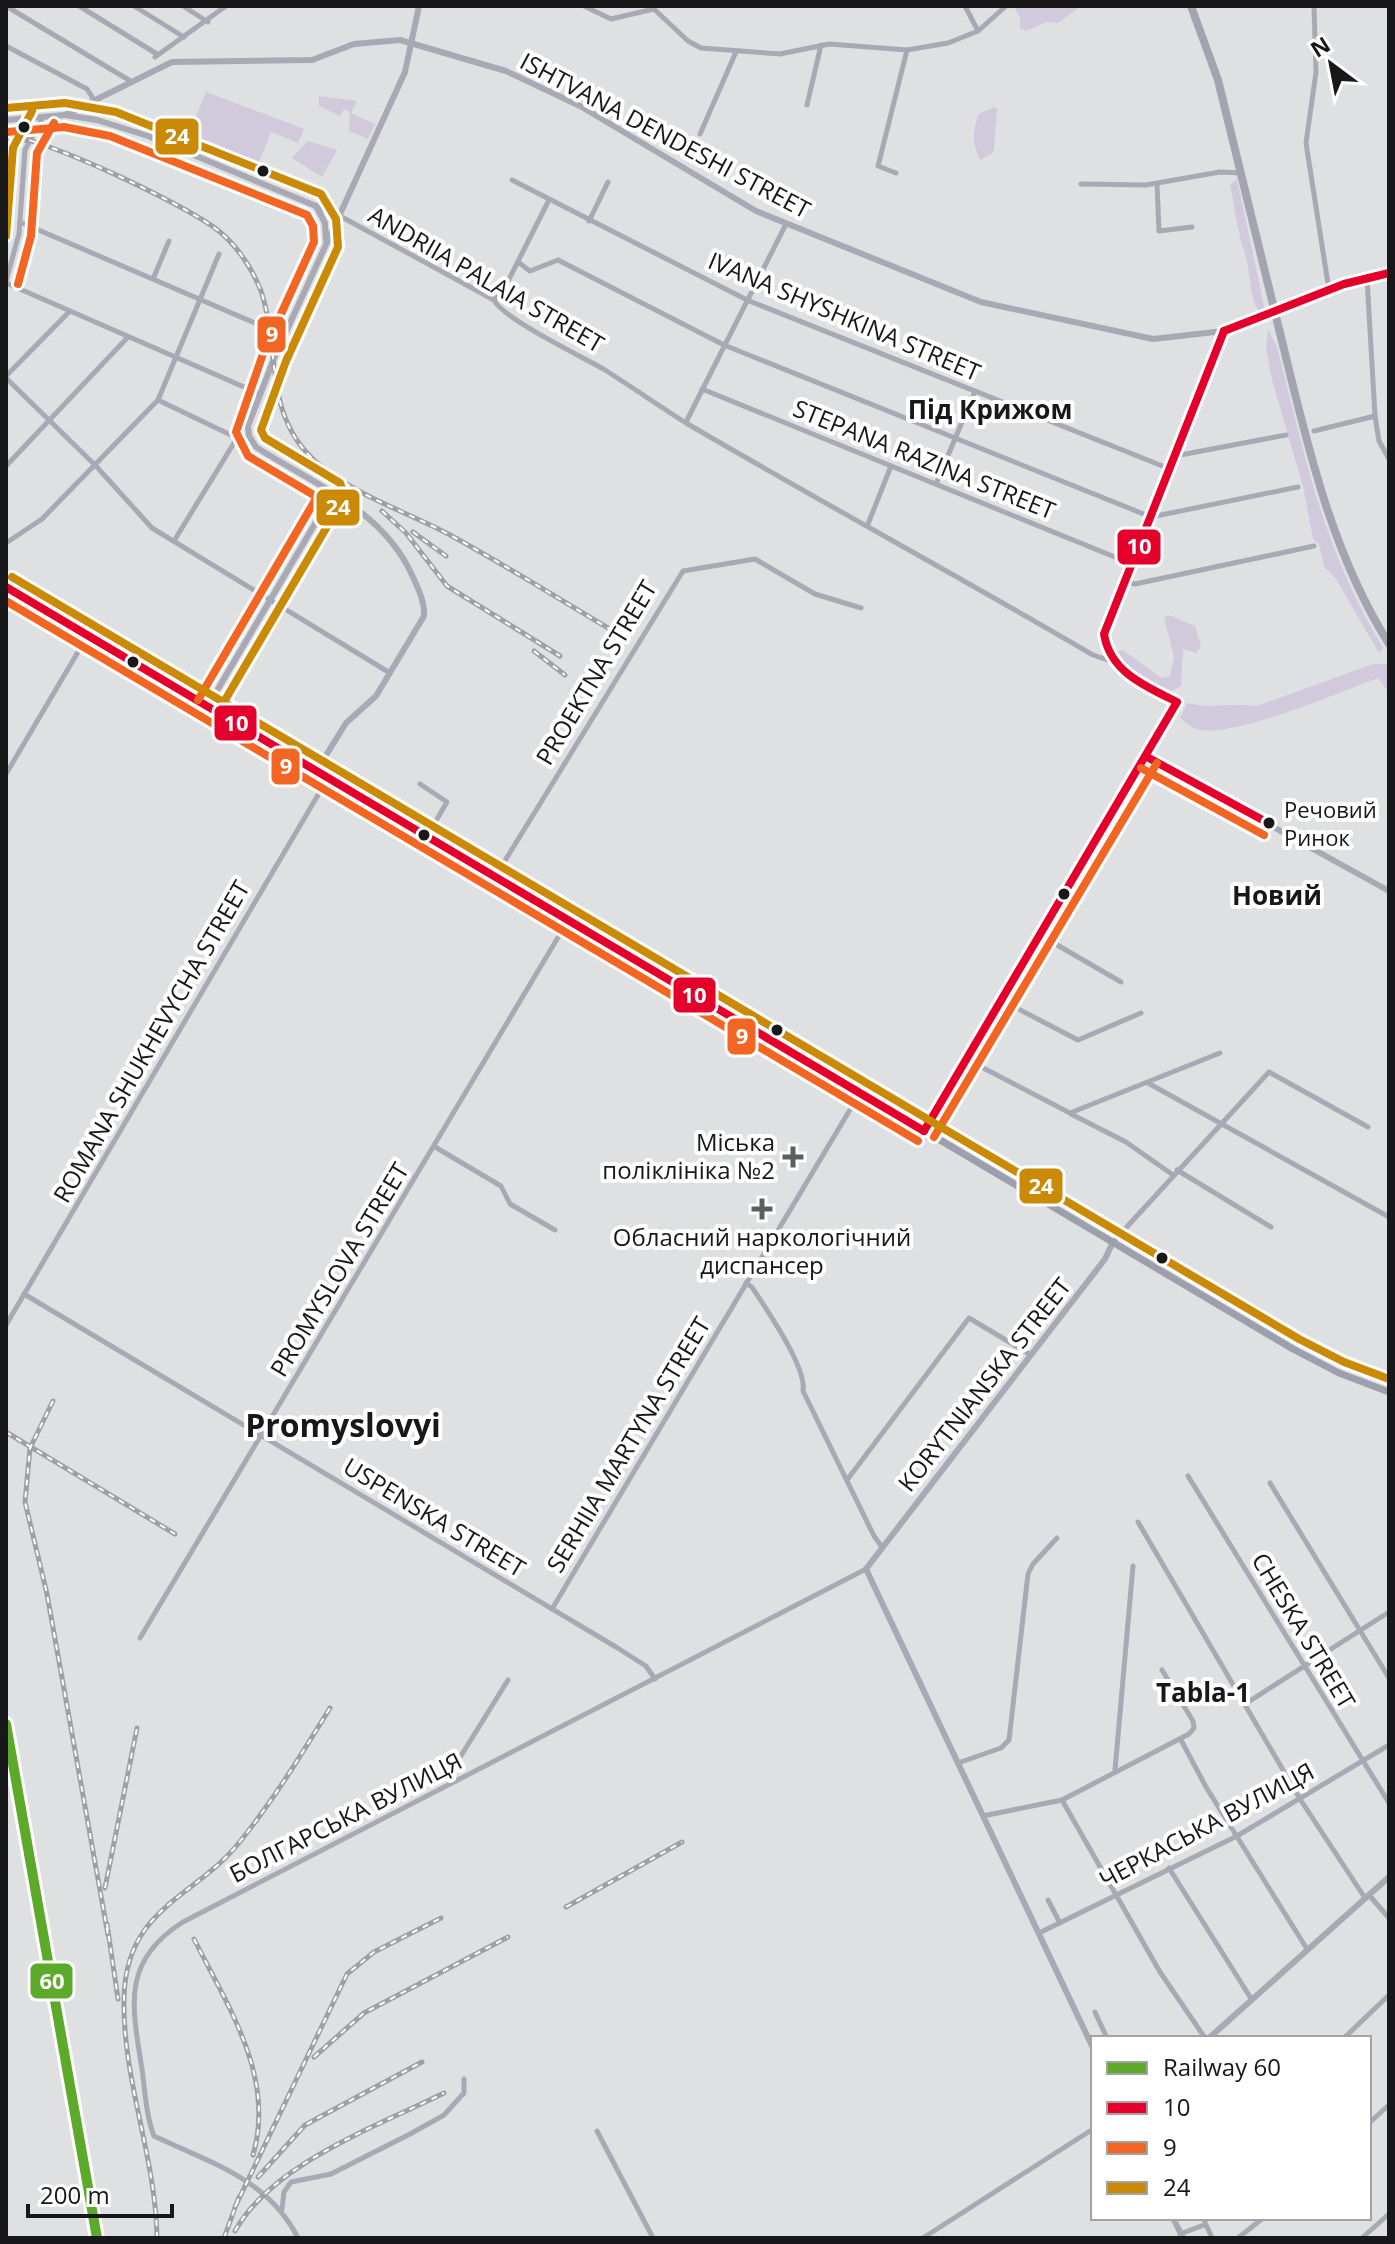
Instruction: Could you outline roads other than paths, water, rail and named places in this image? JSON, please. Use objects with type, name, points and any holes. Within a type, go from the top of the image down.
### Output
[{"type":"highway","points":[[1191,6],[1218,80],[1332,528],[1355,585],[1389,644]]},
{"type":"main road","points":[[6,587],[1321,1365],[1389,1392]]},
{"type":"street","points":[[6,6],[132,82]]},
{"type":"street","points":[[79,6],[156,56],[208,22],[226,6]]},
{"type":"street","points":[[134,6],[184,37]]},
{"type":"street","points":[[183,6],[208,22]]},
{"type":"street","points":[[317,770],[346,723],[376,696],[424,616],[423,603],[402,553],[382,528],[333,493],[259,450],[249,436],[248,426],[326,244],[405,72],[419,6]]},
{"type":"street","points":[[584,6],[611,19],[654,8],[695,46],[706,50],[787,54],[821,45],[852,44],[907,50],[948,43],[978,31],[1006,6]]},
{"type":"street","points":[[965,6],[978,31]]},
{"type":"street","points":[[1314,6],[1316,72],[1306,143],[1329,290]]},
{"type":"street","name":"ISHTVANA DENDESHI STREET","points":[[65,115],[177,61],[312,60],[361,43],[393,40],[489,64],[565,99],[723,192],[786,224],[948,291],[1009,310],[1146,338],[1224,331],[1270,315]]},
{"type":"street","points":[[807,105],[821,45]]},
{"type":"street","points":[[6,46],[87,89],[94,100]]},
{"type":"street","points":[[896,173],[878,166],[907,50]]},
{"type":"street","points":[[700,134],[736,52]]},
{"type":"street","points":[[6,120],[65,115]]},
{"type":"street","name":"ANDRIIA PALAIA STREET","points":[[65,115],[97,120],[148,136],[340,216],[494,300],[499,310],[549,337],[584,362],[602,368],[686,422],[1093,655],[1115,662]]},
{"type":"street","points":[[43,117],[23,158],[20,222],[6,282],[260,394]]},
{"type":"street","points":[[6,137],[29,141]]},
{"type":"street","points":[[1081,184],[1157,184],[1220,172],[1242,173]]},
{"type":"street","name":"IVANA SHYSHKINA STREET","points":[[512,180],[747,300],[1170,470]]},
{"type":"street","points":[[589,221],[608,182]]},
{"type":"street","points":[[1157,184],[1159,231],[1192,227]]},
{"type":"street","points":[[494,300],[502,293],[549,200]]},
{"type":"street","points":[[315,205],[325,223],[326,244]]},
{"type":"street","points":[[20,222],[262,326]]},
{"type":"street","points":[[686,422],[786,224]]},
{"type":"street","points":[[153,279],[169,241]]},
{"type":"street","points":[[6,543],[42,519],[158,400],[219,254]]},
{"type":"street","points":[[518,262],[530,271],[558,260],[724,345],[1151,517],[1298,487]]},
{"type":"street","points":[[1280,311],[1329,290],[1389,273]]},
{"type":"street","points":[[1367,278],[1375,416],[1379,441],[1389,459]]},
{"type":"street","points":[[69,312],[6,377],[96,466],[142,520],[390,673]]},
{"type":"street","points":[[924,1131],[1177,702],[1130,677],[1107,649],[1104,634],[1224,331]]},
{"type":"street","points":[[6,466],[128,337]]},
{"type":"street","name":"STEPANA RAZINA STREET","points":[[702,389],[1132,564]]},
{"type":"street","points":[[936,484],[975,391]]},
{"type":"street","points":[[158,400],[237,438],[249,436]]},
{"type":"street","points":[[1314,431],[1375,416]]},
{"type":"street","points":[[1175,456],[1286,435]]},
{"type":"street","points":[[174,541],[237,438]]},
{"type":"street","points":[[868,524],[891,466]]},
{"type":"street","points":[[208,706],[333,493]]},
{"type":"street","points":[[1124,581],[1135,584],[1314,546]]},
{"type":"street","name":"PROEKTNA STREET","points":[[495,877],[683,571],[755,559],[815,594],[861,608]]},
{"type":"street","points":[[6,774],[88,635]]},
{"type":"street","points":[[1147,757],[1389,891]]},
{"type":"street","name":"ROMANA SHUKHEVYCHA STREET","points":[[6,1325],[329,777]]},
{"type":"street","points":[[420,784],[447,802],[427,836]]},
{"type":"street","name":"PROMYSLOVA STREET","points":[[140,1638],[569,919]]},
{"type":"street","points":[[1040,935],[1121,982]]},
{"type":"street","points":[[1001,1000],[1078,1040],[1141,1013]]},
{"type":"street","points":[[1070,1113],[1220,1053]]},
{"type":"street","points":[[966,1059],[1126,1142],[1271,1227]]},
{"type":"street","points":[[1113,1242],[1269,1072],[1368,1127]]},
{"type":"street","points":[[1148,1083],[1389,1217]]},
{"type":"street","name":"SERHIIA MARTYNA STREET","points":[[552,1609],[860,1093]]},
{"type":"street","points":[[435,1147],[501,1186],[510,1204],[555,1230]]},
{"type":"street","name":"KORYTNIANSKA STREET","points":[[866,1569],[1107,1255],[1113,1242]]},
{"type":"street","points":[[746,1283],[752,1287],[787,1346],[805,1382],[803,1391],[882,1547]]},
{"type":"street","name":"USPENSKA STREET","points":[[24,1294],[646,1666],[655,1679]]},
{"type":"street","points":[[847,1481],[969,1318],[1031,1355]]},
{"type":"street","name":"CHESKA STREET","points":[[1188,1476],[1303,1669],[1389,1803]]},
{"type":"street","points":[[1270,1483],[1389,1678]]},
{"type":"street","points":[[1138,1522],[1300,1799],[1367,1897],[1389,1918]]},
{"type":"street","points":[[958,1763],[1001,1748],[1009,1740],[1028,1574],[1057,1538]]},
{"type":"street","points":[[1115,1770],[1133,1566]]},
{"type":"street","points":[[866,1569],[1091,2044]]},
{"type":"street","name":"БОЛГАРСЬКА ВУЛИЦЯ","points":[[282,2209],[248,2181],[154,2136],[133,2002],[139,1970],[151,1947],[183,1922],[866,1569]]},
{"type":"street","points":[[1245,1704],[1389,1612]]},
{"type":"street","points":[[983,1816],[1062,1800],[1115,1770],[1181,1740],[1194,1728],[1162,1670]]},
{"type":"street","points":[[451,1784],[454,1767],[508,1680]]},
{"type":"street","points":[[1181,1740],[1307,1949]]},
{"type":"street","name":"ЧЕРКАСЬКА ВУЛИЦЯ","points":[[1039,1933],[1237,1836],[1389,1745]]},
{"type":"street","points":[[1062,1800],[1160,1972],[1206,2036]]},
{"type":"street","points":[[1169,1868],[1252,2000]]},
{"type":"street","points":[[1209,2036],[1389,1877]]},
{"type":"street","points":[[1048,1900],[1060,1923]]},
{"type":"street","points":[[1346,2036],[1389,1995]]},
{"type":"street","points":[[1095,2012],[1106,2036]]},
{"type":"street","points":[[298,2238],[282,2209],[284,2192],[291,2182],[331,2174],[444,2115],[464,2093],[464,2079]]},
{"type":"street","points":[[1371,2121],[1389,2105]]},
{"type":"street","points":[[923,2238],[1091,2130]]},
{"type":"street","points":[[597,2131],[653,2238]]},
{"type":"street","points":[[1362,2238],[1389,2214]]},
{"type":"street","points":[[1238,2238],[1260,2220]]},
{"type":"street","points":[[1182,2236],[1204,2222],[1212,2238]]},
{"type":"railway","points":[[6,135],[83,160],[179,206],[220,232],[244,259],[261,291],[280,402],[298,442],[314,460],[346,484],[452,536],[625,638]]},
{"type":"railway","points":[[382,511],[406,533],[447,586],[560,656]]},
{"type":"railway","points":[[413,532],[446,556]]},
{"type":"railway","points":[[534,651],[565,675]]},
{"type":"railway","points":[[53,1401],[30,1448],[25,1502],[47,1594],[108,1935]]},
{"type":"railway","points":[[6,1432],[175,1534]]},
{"type":"railway","points":[[157,2238],[151,2178],[128,2058],[124,1998],[128,1968],[136,1944],[149,1924],[220,1863],[251,1828],[330,1708]]},
{"type":"railway","points":[[105,1888],[137,1728]]},
{"type":"railway","points":[[6,1745],[93,2238]]},
{"type":"railway","points":[[566,1907],[682,1842]]},
{"type":"railway","points":[[235,2207],[347,1974],[374,1952],[441,1918]]},
{"type":"railway","points":[[107,1924],[118,1999]]},
{"type":"railway","points":[[314,2057],[364,2013],[508,1937]]},
{"type":"railway","points":[[194,1939],[233,2016],[253,2070],[258,2098],[258,2126],[253,2155]]},
{"type":"railway","points":[[258,2177],[305,2125],[422,2062]]},
{"type":"railway","points":[[235,2231],[252,2207],[300,2166],[328,2149],[444,2093]]},
{"type":"railway","points":[[224,2238],[239,2197]]},
{"type":"rail line","name":"60","points":[[6,1724],[97,2238]]},
{"type":"place","name":"Речовий Ринок","points":[[1269,823]]},
{"type":"place","name":"Міська поліклініка №2","points":[[793,1157]]},
{"type":"place","name":"Обласний наркологічний диспансер","points":[[762,1209]]},
{"type":"district","name":"Під Крижом","points":[[990,410]]},
{"type":"district","name":"Новий","points":[[1277,896]]},
{"type":"district","name":"Promyslovyi","points":[[343,1426]]},
{"type":"district","name":"Tabla-1","points":[[1203,1693]]}]
